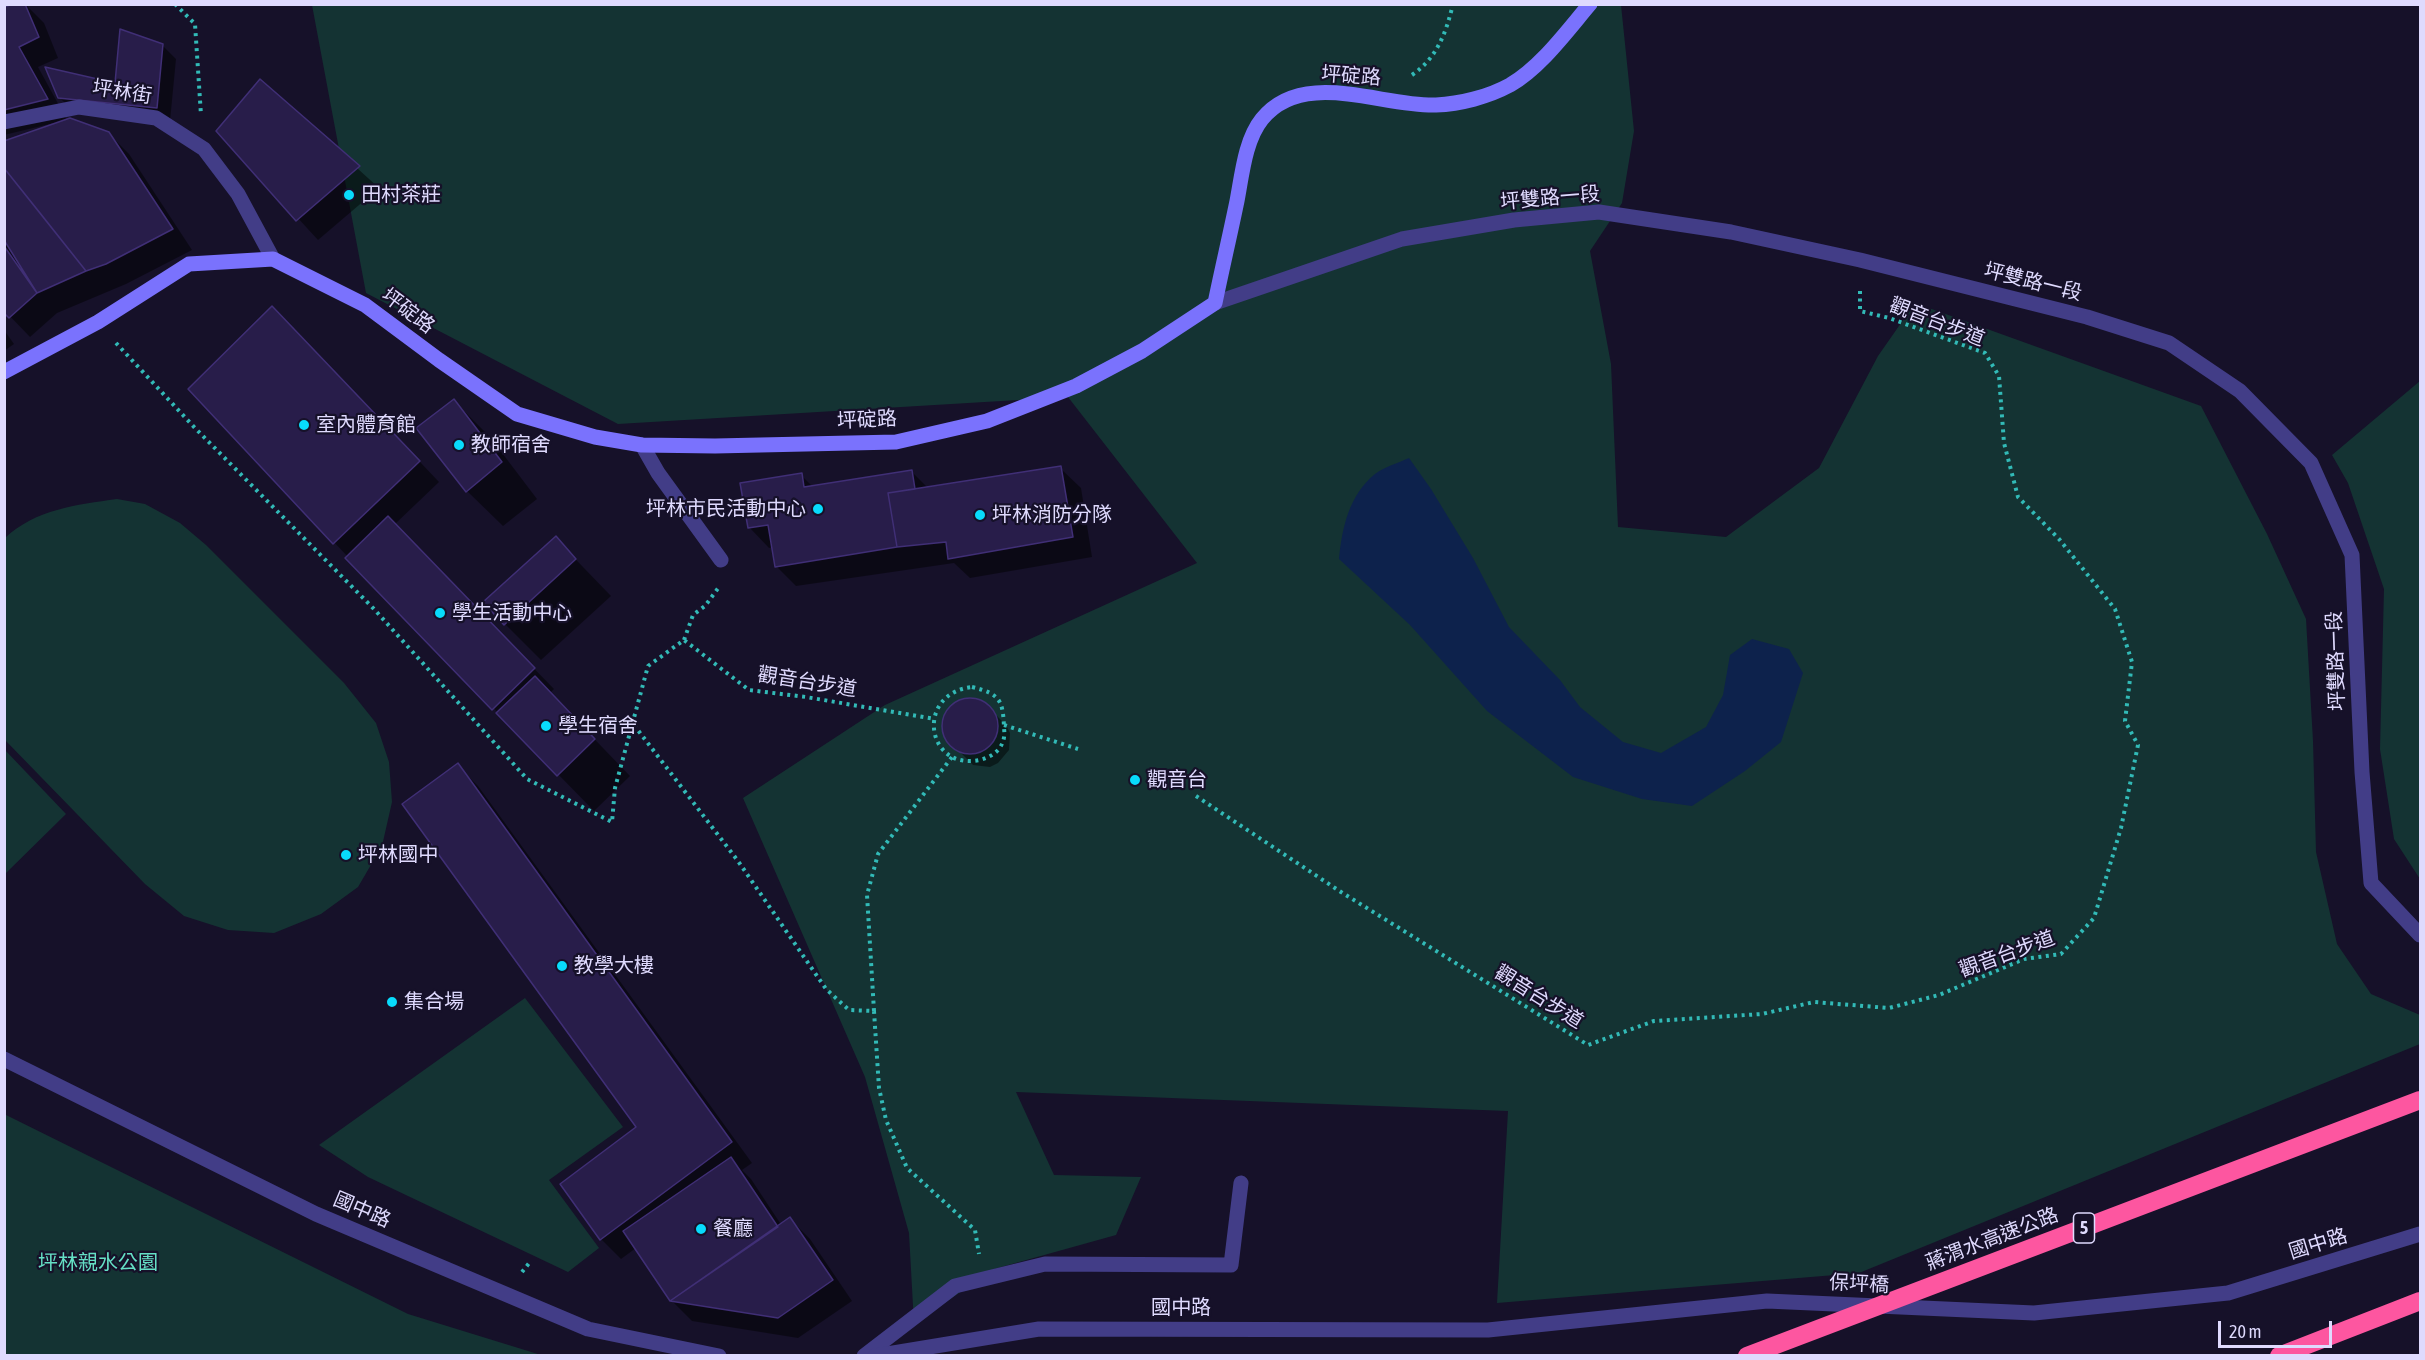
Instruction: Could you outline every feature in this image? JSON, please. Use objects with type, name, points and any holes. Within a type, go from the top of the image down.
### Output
[{"type":"highway","name":"蔣渭水高速公路","points":[[1747,1356],[2421,1100]]},
{"type":"highway","points":[[2279,1356],[2421,1300]]},
{"type":"highway","points":[[2297,1348],[2421,1313]]},
{"type":"main road","name":"坪碇路","points":[[4,372],[98,322],[189,264],[273,259],[365,305],[439,360],[518,414],[595,437],[642,445],[715,446],[896,442],[987,421],[1076,386],[1142,351],[1215,303],[1248,149],[1261,120],[1276,105],[1294,96],[1325,93],[1434,105],[1470,100],[1510,84],[1546,55],[1590,4]]},
{"type":"street","name":"坪林街","points":[[4,122],[79,107],[156,118],[204,149],[238,194],[273,259]]},
{"type":"street","name":"坪雙路一段","points":[[1215,303],[1402,239],[1514,220],[1599,212],[1731,232],[1860,260],[2087,317],[2169,343],[2240,391],[2311,463],[2352,555],[2362,772],[2372,883],[2421,934]]},
{"type":"street","points":[[642,445],[663,482],[721,560]]},
{"type":"street","name":"國中路","points":[[4,1059],[316,1214],[588,1329],[719,1356]]},
{"type":"street","points":[[864,1356],[955,1286],[1045,1264],[1231,1265],[1241,1183]]},
{"type":"street","name":"國中路","points":[[2228,1293],[2421,1234]]},
{"type":"street","name":"保坪橋","points":[[1488,1330],[1767,1301],[2034,1313],[2228,1293]]},
{"type":"street","name":"國中路","points":[[875,1356],[1039,1329],[1488,1330]]},
{"type":"path","points":[[175,4],[195,24],[204,149]]},
{"type":"path","points":[[1408,79],[1424,68],[1445,36],[1453,4]]},
{"type":"path","name":"觀音台步道","points":[[1196,796],[1341,892],[1588,1045],[1654,1021],[1762,1014],[1814,1002],[1889,1008],[1939,995],[2024,959],[2061,954],[2094,918],[2121,828],[2138,745],[2125,721],[2132,662],[2115,609],[2059,539],[2018,497],[2004,442],[1999,376],[1985,352],[1889,318],[1860,311],[1860,260]]},
{"type":"path","points":[[98,322],[194,427],[374,609],[527,779],[612,822],[615,788],[648,666],[684,640],[693,615],[705,606],[721,585]]},
{"type":"path","name":"觀音台步道","points":[[684,640],[749,690],[806,697],[935,719]]},
{"type":"path","points":[[972,687],[985,690],[997,698],[1004,708],[1004,725],[1005,739],[998,749],[989,757],[977,761],[962,762],[952,757],[943,750],[934,736],[936,709],[946,696],[959,688],[972,687]]},
{"type":"path","points":[[634,724],[738,861],[826,989],[849,1010],[874,1011]]},
{"type":"path","points":[[1004,725],[1078,749]]},
{"type":"path","points":[[952,757],[878,854],[867,895],[879,1088],[886,1120],[907,1168],[975,1230],[983,1280]]},
{"type":"green space","points":[[312,5],[1621,5],[1634,131],[1622,203],[1590,251],[1611,364],[1618,527],[1726,537],[1819,468],[1878,356],[1915,303],[2201,406],[2267,534],[2306,619],[2316,852],[2337,944],[2371,994],[2420,1015],[2420,1044],[1859,1273],[1497,1303],[1508,1111],[1016,1092],[1054,1175],[1141,1177],[1116,1235],[994,1269],[914,1324],[909,1233],[865,1077],[743,798],[885,705],[1197,563],[1068,397],[618,424],[366,293]]},
{"type":"green space","points":[[2420,381],[2420,879],[2394,839],[2380,749],[2384,589],[2348,483],[2332,455]]},
{"type":"green space","points":[[117,499],[145,504],[180,523],[206,545],[344,683],[376,723],[389,762],[392,802],[382,846],[358,887],[321,914],[274,933],[228,930],[184,916],[145,884],[5,740],[5,538],[17,528],[43,514],[72,506]]},
{"type":"green space","points":[[5,750],[66,814],[5,874]]},
{"type":"green space","points":[[525,998],[623,1127],[549,1180],[599,1248],[568,1272],[368,1177],[319,1145]]},
{"type":"green space","name":"坪林親水公園","points":[[4,1114],[408,1314],[541,1355],[5,1355]]},
{"type":"water","points":[[1409,458],[1431,489],[1473,558],[1509,627],[1560,680],[1580,707],[1623,742],[1661,753],[1706,727],[1723,695],[1730,655],[1752,639],[1789,649],[1803,673],[1781,742],[1745,771],[1692,806],[1642,799],[1573,777],[1487,711],[1410,625],[1339,559],[1348,513],[1359,492],[1375,474]]},
{"type":"building","points":[[25,4],[39,37],[19,47],[48,99],[4,110],[4,7]]},
{"type":"building","points":[[120,29],[163,44],[157,108],[58,98],[45,67],[115,83]]},
{"type":"building","points":[[260,79],[360,166],[296,221],[216,131]]},
{"type":"building","points":[[70,118],[109,132],[173,229],[106,264],[86,271],[4,168],[4,141]]},
{"type":"building","points":[[4,168],[86,271],[37,293],[4,240]]},
{"type":"building","points":[[4,246],[37,293],[9,318],[4,313]]},
{"type":"building","name":"室內體育館","points":[[272,306],[420,461],[333,544],[188,389]]},
{"type":"building","name":"教師宿舍","points":[[454,399],[502,462],[466,492],[416,428]]},
{"type":"building","name":"坪林消防分隊","points":[[1061,466],[1073,537],[948,559],[946,542],[897,547],[888,493]]},
{"type":"building","name":"坪林市民活動中心","points":[[912,470],[915,489],[888,493],[897,547],[775,567],[768,525],[748,528],[740,483],[802,473],[804,487]]},
{"type":"building","name":"學生活動中心","points":[[388,516],[535,668],[492,710],[345,558]]},
{"type":"building","points":[[556,536],[576,559],[504,625],[483,602]]},
{"type":"building","name":"學生宿舍","points":[[535,676],[595,739],[557,776],[496,713]]},
{"type":"building","points":[[970,698],[990,706],[998,726],[990,746],[970,754],[950,746],[942,726],[950,706]]},
{"type":"building","name":"教學大樓","points":[[458,763],[732,1142],[600,1240],[560,1184],[636,1127],[402,804]]},
{"type":"building","name":"餐廳","points":[[731,1157],[778,1227],[670,1301],[623,1231]]},
{"type":"building","points":[[790,1217],[833,1280],[778,1318],[670,1301]]},
{"type":"place","name":"田村茶莊","points":[[349,195]]},
{"type":"place","name":"室內體育館","points":[[304,425]]},
{"type":"place","name":"教師宿舍","points":[[459,445]]},
{"type":"place","name":"坪林市民活動中心","points":[[818,509]]},
{"type":"place","name":"坪林消防分隊","points":[[980,515]]},
{"type":"place","name":"學生活動中心","points":[[440,613]]},
{"type":"place","name":"學生宿舍","points":[[546,726]]},
{"type":"place","name":"觀音台","points":[[1135,780]]},
{"type":"place","name":"坪林國中","points":[[346,855]]},
{"type":"place","name":"教學大樓","points":[[562,966]]},
{"type":"place","name":"集合場","points":[[392,1002]]},
{"type":"place","name":"餐廳","points":[[701,1229]]}]
